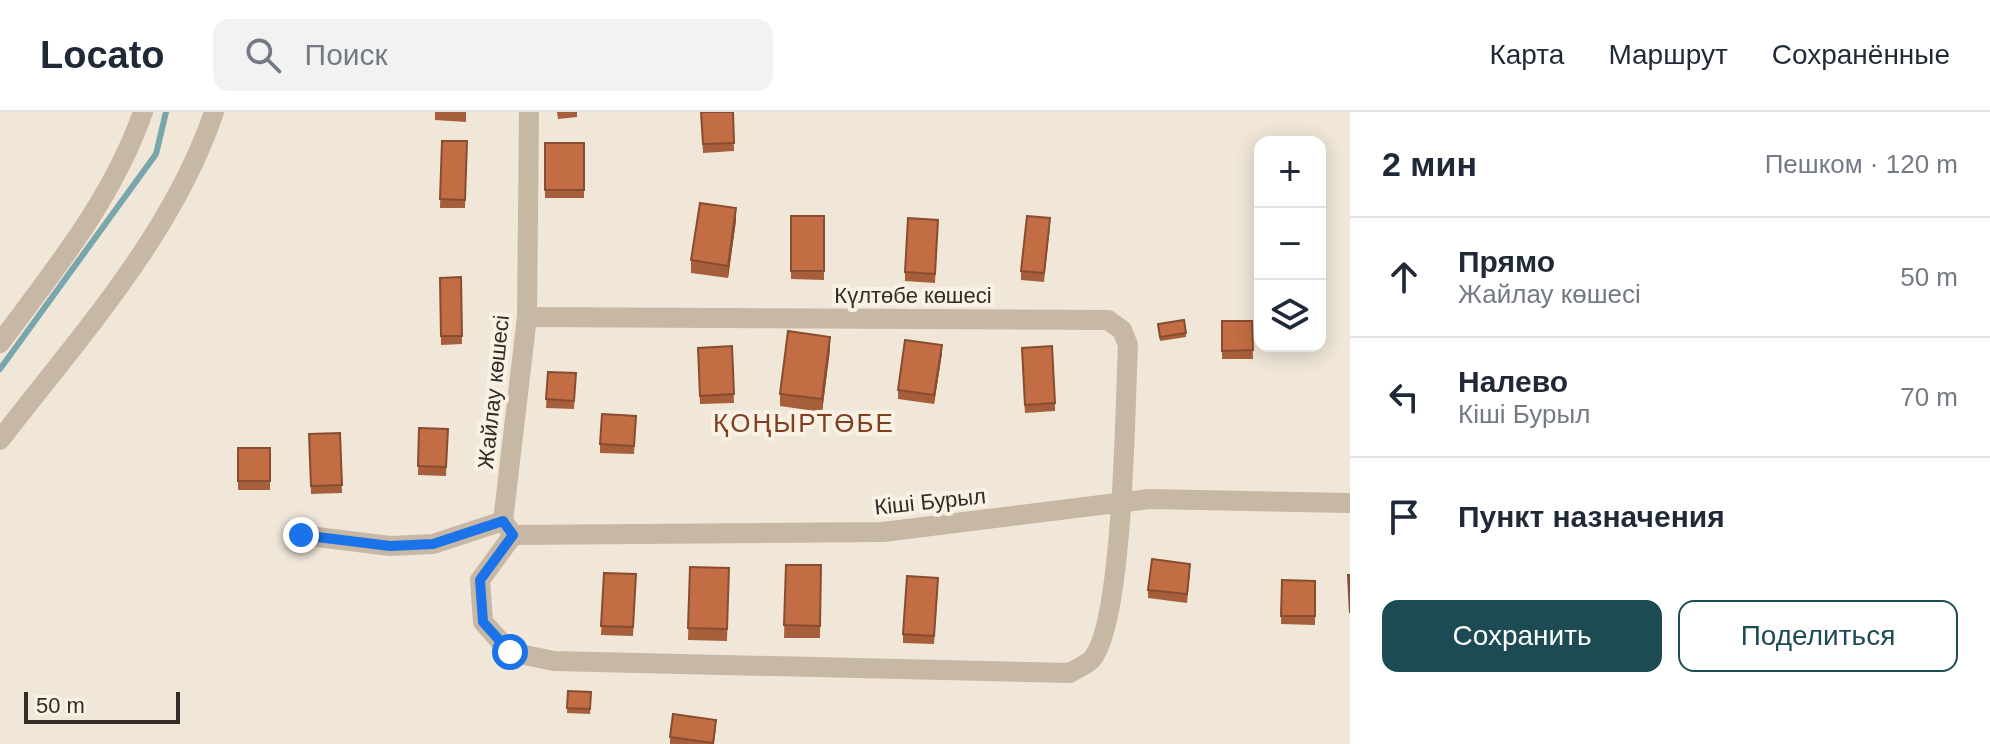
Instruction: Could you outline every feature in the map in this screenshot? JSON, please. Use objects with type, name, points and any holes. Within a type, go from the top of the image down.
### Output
[{"type":"street","points":[[0,343],[84,232],[131,144],[143,112]]},
{"type":"street","points":[[0,440],[135,264],[197,162],[214,112]]},
{"type":"street","name":"Жайлау көшесі","points":[[529,112],[527,317],[508,528],[480,580],[483,622],[510,652],[554,661],[1070,673],[1092,660],[1108,622],[1121,503]]},
{"type":"street","name":"Күлтөбе көшесі","points":[[527,317],[1108,320],[1122,330],[1128,345],[1121,503]]},
{"type":"street","name":"Кіші Бурыл","points":[[301,535],[390,546],[433,544],[508,528],[883,532],[1149,499],[1350,503]]},
{"type":"building","points":[[701,112],[733,112],[734,143],[703,144]]},
{"type":"building","points":[[442,141],[467,141],[465,200],[440,199]]},
{"type":"building","points":[[545,143],[584,143],[584,190],[545,190]]},
{"type":"building","points":[[700,203],[736,208],[728,266],[691,260]]},
{"type":"building","points":[[791,216],[824,216],[824,271],[791,271]]},
{"type":"building","points":[[1027,216],[1050,218],[1044,273],[1021,271]]},
{"type":"building","points":[[908,218],[938,220],[935,274],[905,272]]},
{"type":"building","points":[[461,277],[462,336],[441,336],[440,278]]},
{"type":"building","points":[[1184,320],[1186,333],[1160,337],[1158,324]]},
{"type":"building","points":[[1222,321],[1252,321],[1253,350],[1222,351]]},
{"type":"building","points":[[788,331],[830,337],[822,399],[780,394]]},
{"type":"building","points":[[905,340],[942,345],[934,395],[898,390]]},
{"type":"building","points":[[732,346],[734,394],[700,396],[698,348]]},
{"type":"building","points":[[1052,346],[1055,403],[1025,405],[1022,348]]},
{"type":"building","points":[[548,372],[576,373],[574,401],[546,399]]},
{"type":"building","points":[[602,414],[636,416],[634,446],[600,444]]},
{"type":"building","points":[[419,428],[448,429],[446,467],[418,466]]},
{"type":"building","points":[[340,433],[342,485],[311,486],[309,434]]},
{"type":"building","points":[[238,448],[270,448],[270,481],[238,481]]},
{"type":"building","points":[[1152,559],[1190,564],[1187,594],[1148,590]]},
{"type":"building","points":[[786,565],[821,565],[820,626],[784,625]]},
{"type":"building","points":[[690,567],[729,568],[727,629],[688,628]]},
{"type":"building","points":[[604,573],[636,574],[633,627],[601,626]]},
{"type":"building","points":[[907,576],[938,578],[934,636],[903,634]]},
{"type":"building","points":[[1282,580],[1315,581],[1315,616],[1281,616]]},
{"type":"building","points":[[568,691],[591,692],[590,709],[567,708]]},
{"type":"building","points":[[673,714],[716,720],[713,743],[670,737]]},
{"type":"waterway","points":[[0,369],[156,154],[166,112]]},
{"type":"district","name":"ҚОҢЫРТӨБЕ","points":[[804,423]]},
{"type":"route","points":[[301,535],[390,546],[433,544],[503,521],[513,535],[480,580],[483,622],[510,652]]}]
